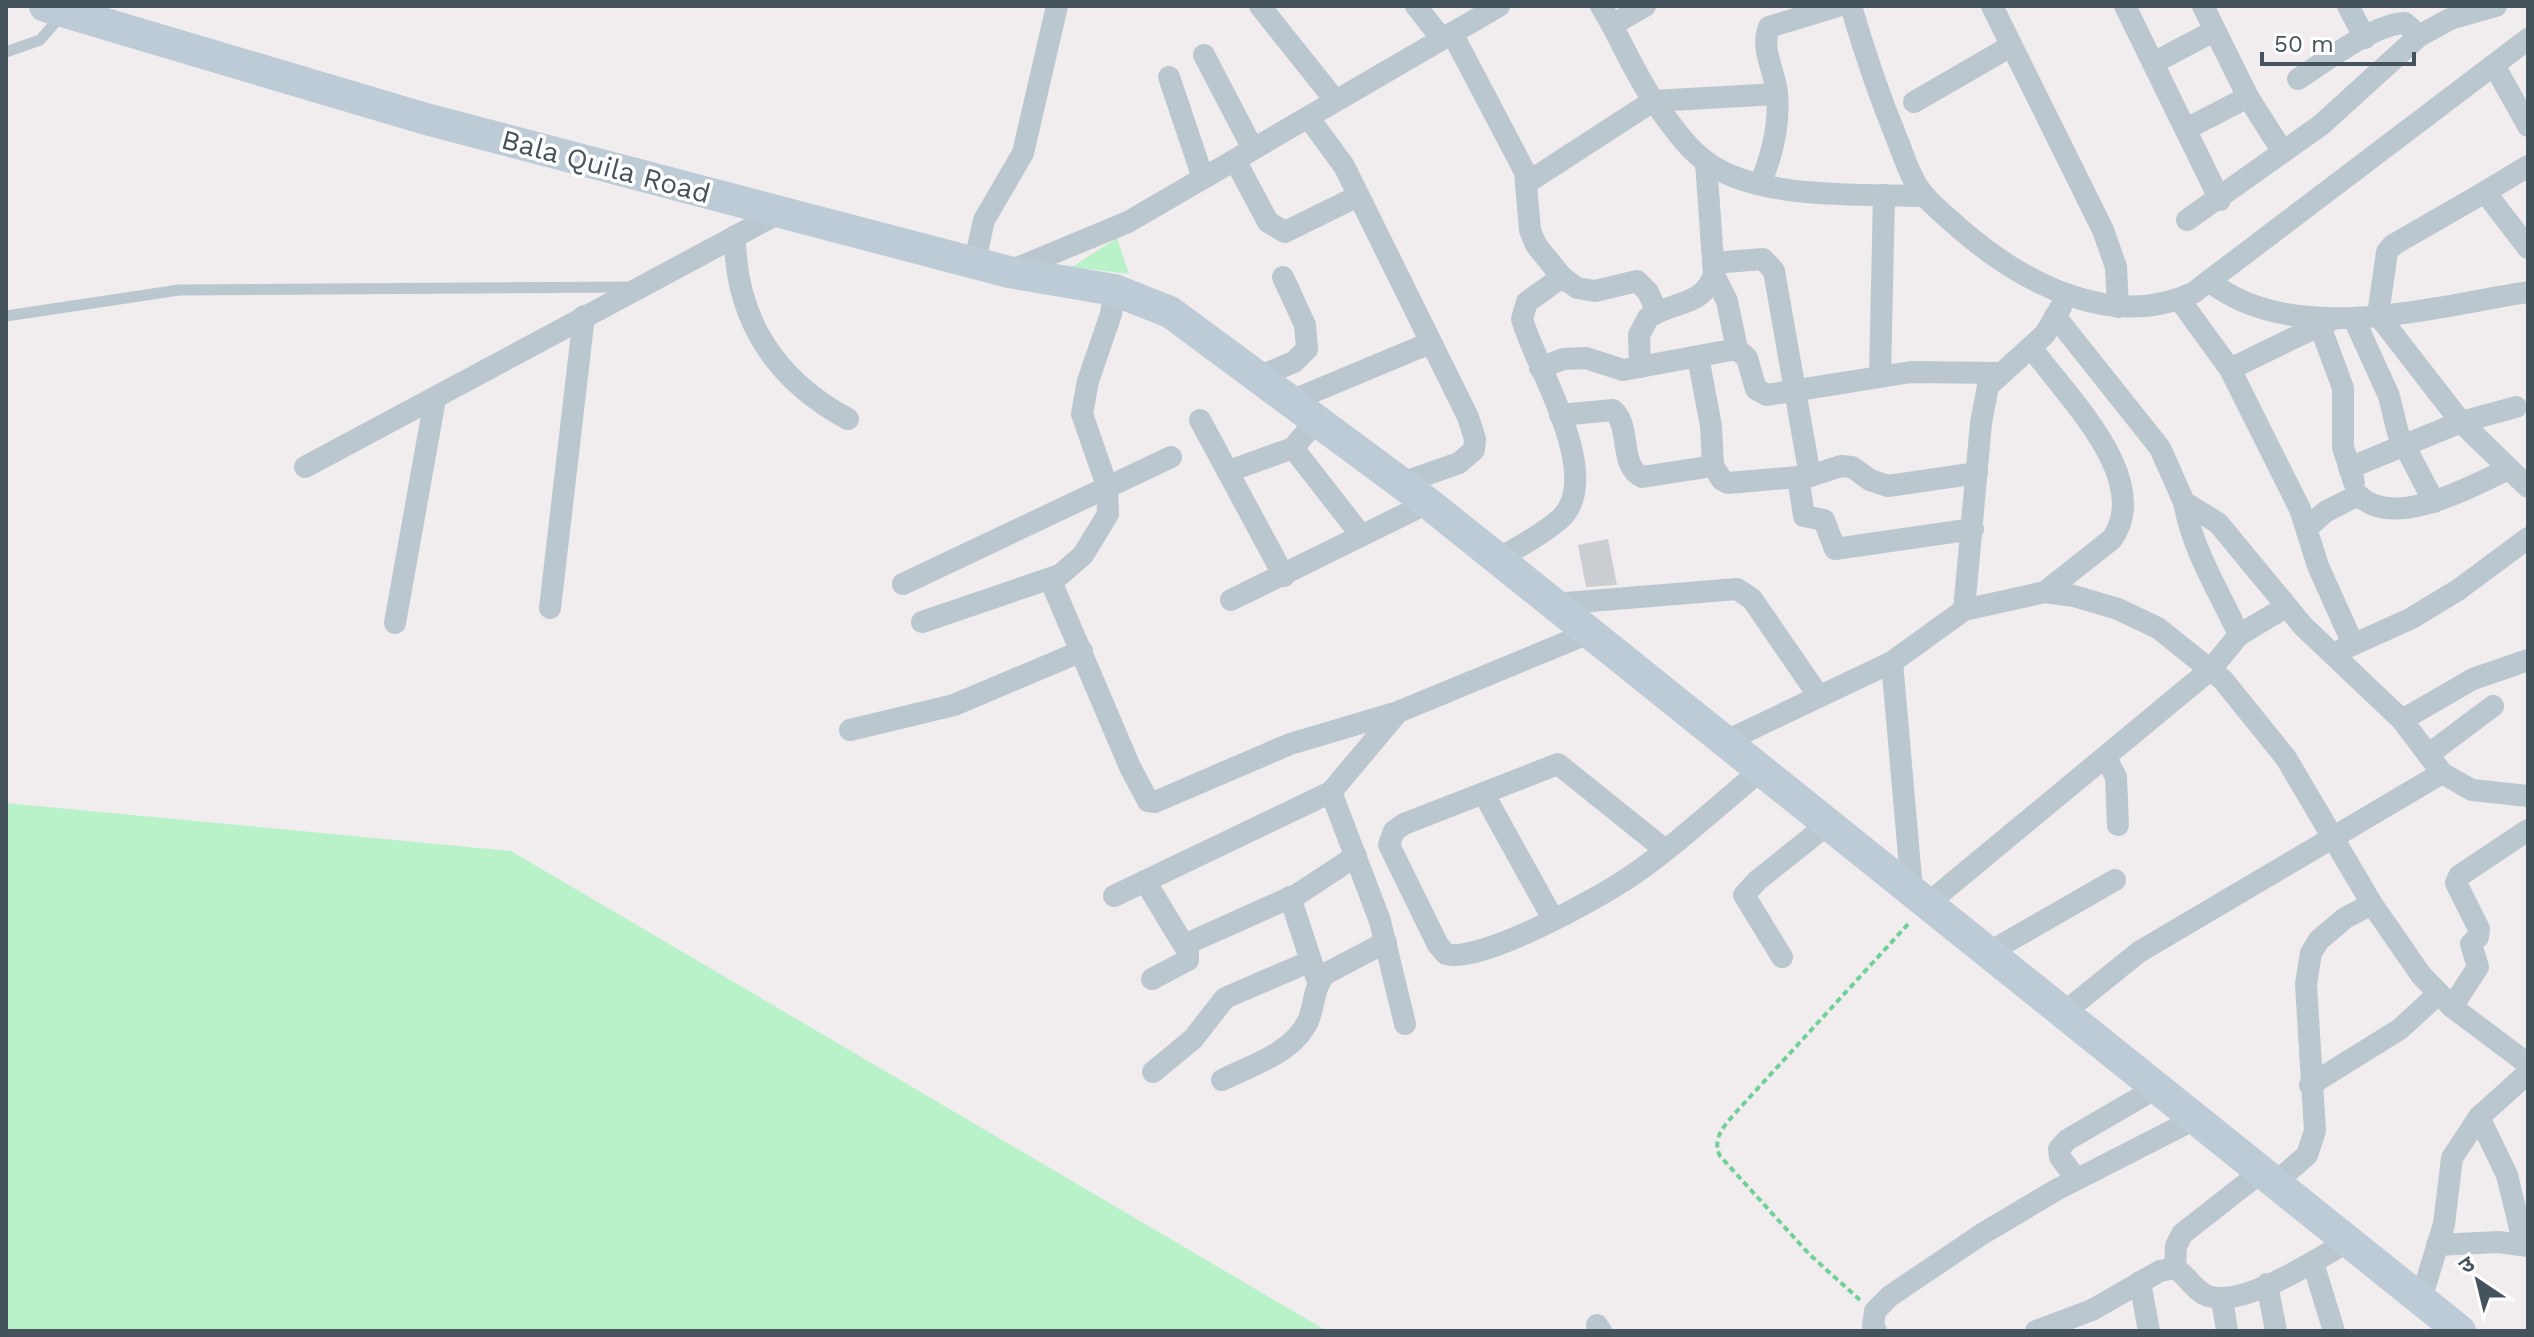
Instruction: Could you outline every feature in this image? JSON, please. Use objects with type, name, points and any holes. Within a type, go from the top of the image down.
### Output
[{"type":"street","points":[[975,261],[984,220],[1023,153],[1057,6]]},
{"type":"street","points":[[1260,6],[1335,100]]},
{"type":"street","points":[[1416,6],[1447,36],[1514,148],[1528,182],[1530,230],[1536,245],[1562,277],[1585,291],[1637,281],[1648,292],[1657,312]]},
{"type":"street","points":[[1009,272],[1128,222],[1499,6]]},
{"type":"street","points":[[1645,6],[1607,15],[1653,101],[1706,162],[1760,184],[1925,196]]},
{"type":"street","points":[[1760,184],[1774,142],[1777,94],[1765,37],[1769,27],[1781,14],[1838,6]]},
{"type":"street","points":[[1851,6],[1887,115],[1910,171],[1925,196],[1997,260],[2070,294],[2118,307],[2155,306],[2179,299],[2209,281],[2528,39]]},
{"type":"street","points":[[1992,6],[2103,230],[2116,267],[2118,307]]},
{"type":"street","points":[[2125,6],[2220,200]]},
{"type":"street","points":[[2203,6],[2248,97],[2283,152]]},
{"type":"street","points":[[2348,6],[2365,38]]},
{"type":"street","points":[[2187,220],[2220,200],[2341,109],[2419,36],[2450,19],[2496,6]]},
{"type":"street","name":"Bala Quila Road","points":[[54,9],[426,119],[1009,272],[1114,290],[1170,312],[1260,376],[1499,559],[1986,954],[2158,1087],[2460,1331]]},
{"type":"street","points":[[2298,79],[2365,38],[2398,23],[2405,23],[2419,36]]},
{"type":"street","points":[[2155,62],[2214,31]]},
{"type":"street","points":[[1914,102],[2011,46]]},
{"type":"street","points":[[1204,55],[1268,222],[1285,232],[1358,196]]},
{"type":"street","points":[[2494,65],[2528,126]]},
{"type":"street","points":[[1169,77],[1203,178]]},
{"type":"street","points":[[1528,182],[1653,101],[1777,94]]},
{"type":"street","points":[[2186,129],[2248,97]]},
{"type":"street","points":[[1308,117],[1344,166],[1468,417],[1475,439],[1474,450],[1459,463],[1402,483]]},
{"type":"street","points":[[1706,162],[1714,269],[1727,301],[1737,349],[1747,358],[1760,394],[1926,371],[1999,373]]},
{"type":"street","points":[[2528,166],[2393,245],[2387,252],[2378,315],[2461,422],[2528,487]]},
{"type":"street","points":[[2485,192],[2524,234]]},
{"type":"street","points":[[1880,376],[1884,195]]},
{"type":"street","points":[[305,467],[779,213]]},
{"type":"street","points":[[735,236],[738,289],[756,333],[813,397],[848,419]]},
{"type":"street","points":[[1714,269],[1756,258],[1770,264],[1782,306],[1794,389],[1804,476],[1804,516],[1824,520],[1835,549],[1973,529]]},
{"type":"street","points":[[1640,367],[1639,335],[1648,318],[1693,300],[1710,285],[1714,269]]},
{"type":"street","points":[[1260,376],[1294,362],[1307,349],[1305,325],[1283,277]]},
{"type":"street","points":[[1499,559],[1561,518],[1569,506],[1576,465],[1560,415],[1526,331],[1523,310],[1532,296],[1562,277]]},
{"type":"street","points":[[2209,281],[2235,300],[2260,309],[2336,321],[2389,396],[2404,444],[2434,502]]},
{"type":"street","points":[[922,622],[1050,579],[1071,568],[1083,555],[1108,514],[1107,486],[1082,414],[1088,381],[1111,314],[1114,290]]},
{"type":"street","points":[[2230,369],[2336,321],[2528,292]]},
{"type":"street","points":[[1964,610],[1983,404],[1988,386],[2031,347],[2070,294]]},
{"type":"street","points":[[2179,299],[2230,369],[2307,528],[2343,649]]},
{"type":"street","points":[[550,608],[584,316]]},
{"type":"street","points":[[2055,316],[2160,448],[2184,502],[2191,540],[2239,635]]},
{"type":"street","points":[[2336,321],[2343,388],[2342,435],[2358,495],[2367,504],[2382,509],[2434,502],[2509,469]]},
{"type":"street","points":[[1291,401],[1430,343]]},
{"type":"street","points":[[2031,347],[2116,463],[2123,493],[2120,527],[2112,539],[2045,592]]},
{"type":"street","points":[[1540,368],[1572,358],[1586,358],[1623,370],[1737,349]]},
{"type":"street","points":[[1698,357],[1711,426],[1713,466],[1722,480],[1728,483],[1804,476],[1841,466],[1852,467],[1870,480],[1888,486],[1977,473]]},
{"type":"street","points":[[395,623],[435,399]]},
{"type":"street","points":[[2349,468],[2461,422],[2516,407]]},
{"type":"street","points":[[1560,415],[1613,410],[1622,421],[1632,469],[1642,477],[1713,466]]},
{"type":"street","points":[[1200,420],[1284,576]]},
{"type":"street","points":[[1229,471],[1293,448],[1316,421]]},
{"type":"street","points":[[1293,448],[1361,535]]},
{"type":"street","points":[[903,584],[1171,457]]},
{"type":"street","points":[[2307,528],[2325,512],[2358,495]]},
{"type":"street","points":[[2184,502],[2218,523],[2286,607],[2343,649],[2436,764],[2472,790],[2528,796]]},
{"type":"street","points":[[1231,600],[1428,503]]},
{"type":"street","points":[[2343,649],[2410,619],[2458,590],[2528,538]]},
{"type":"street","points":[[1050,579],[1130,767],[1148,801],[1164,800],[1290,744],[1398,712],[1589,633]]},
{"type":"street","points":[[1554,604],[1737,589],[1752,599],[1818,695]]},
{"type":"street","points":[[1724,742],[1892,662],[1964,610],[2045,592],[2091,600],[2144,620],[2211,669],[2271,736],[2372,904],[2445,1000],[2528,1064]]},
{"type":"street","points":[[1919,897],[2106,758],[2211,669],[2239,635],[2286,607]]},
{"type":"street","points":[[850,730],[954,705],[1082,651]]},
{"type":"street","points":[[2402,720],[2473,679],[2528,660]]},
{"type":"street","points":[[1892,662],[1919,897]]},
{"type":"street","points":[[2062,1014],[2139,952],[2334,839],[2436,764],[2493,706]]},
{"type":"street","points":[[1114,896],[1331,792],[1398,712]]},
{"type":"street","points":[[2106,758],[2116,777],[2118,825]]},
{"type":"street","points":[[1664,849],[1558,764],[1485,796],[1404,824],[1390,838],[1392,853],[1430,932],[1446,954],[1454,956],[1512,939],[1630,877],[1760,771]]},
{"type":"street","points":[[1331,792],[1386,942],[1405,1024]]},
{"type":"street","points":[[1485,796],[1553,919]]},
{"type":"street","points":[[1782,957],[1744,895],[1758,880],[1827,825]]},
{"type":"street","points":[[2310,1085],[2445,1000],[2478,967],[2471,944],[2478,937],[2479,929],[2456,883],[2459,876],[2528,830]]},
{"type":"street","points":[[1184,945],[1290,897],[1356,856]]},
{"type":"street","points":[[1986,954],[2115,880]]},
{"type":"street","points":[[1145,881],[1184,945],[1188,960],[1152,979]]},
{"type":"street","points":[[1222,1080],[1295,1041],[1311,1013],[1314,972],[1290,897]]},
{"type":"street","points":[[2175,1268],[2176,1246],[2182,1234],[2307,1155],[2312,1145],[2316,1118],[2310,1085],[2306,984],[2311,953],[2319,940],[2345,918],[2372,904]]},
{"type":"street","points":[[1153,1072],[1193,1039],[1225,998],[1334,968],[1386,942]]},
{"type":"street","points":[[2421,1299],[2444,1224],[2449,1169],[2479,1117],[2528,1073]]},
{"type":"street","points":[[2076,1179],[2060,1157],[2059,1149],[2067,1140],[2158,1087]]},
{"type":"street","points":[[2437,1245],[2499,1242],[2526,1246],[2507,1175],[2479,1117]]},
{"type":"street","points":[[1876,1321],[1907,1283],[2076,1179],[2195,1119]]},
{"type":"street","points":[[2175,1268],[2205,1295],[2222,1299],[2240,1296],[2267,1284],[2313,1263],[2347,1242]]},
{"type":"street","points":[[2313,1263],[2334,1331]]},
{"type":"street","points":[[2036,1331],[2069,1325],[2140,1282],[2175,1268]]},
{"type":"street","points":[[2140,1282],[2149,1331]]},
{"type":"street","points":[[2267,1284],[2276,1331]]},
{"type":"street","points":[[2222,1299],[2227,1331]]},
{"type":"lane","points":[[6,52],[40,40],[54,9]]},
{"type":"lane","points":[[6,316],[179,290],[638,287]]},
{"type":"path","points":[[1876,1321],[1809,1254],[1720,1156],[1716,1147],[1718,1136],[1738,1110],[1919,897]]},
{"type":"green space","points":[[1117,238],[1129,274],[1072,267]]},
{"type":"green space","points":[[6,803],[511,851],[1327,1331],[6,1331]]},
{"type":"building","points":[[1608,539],[1617,585],[1586,587],[1578,545]]}]
